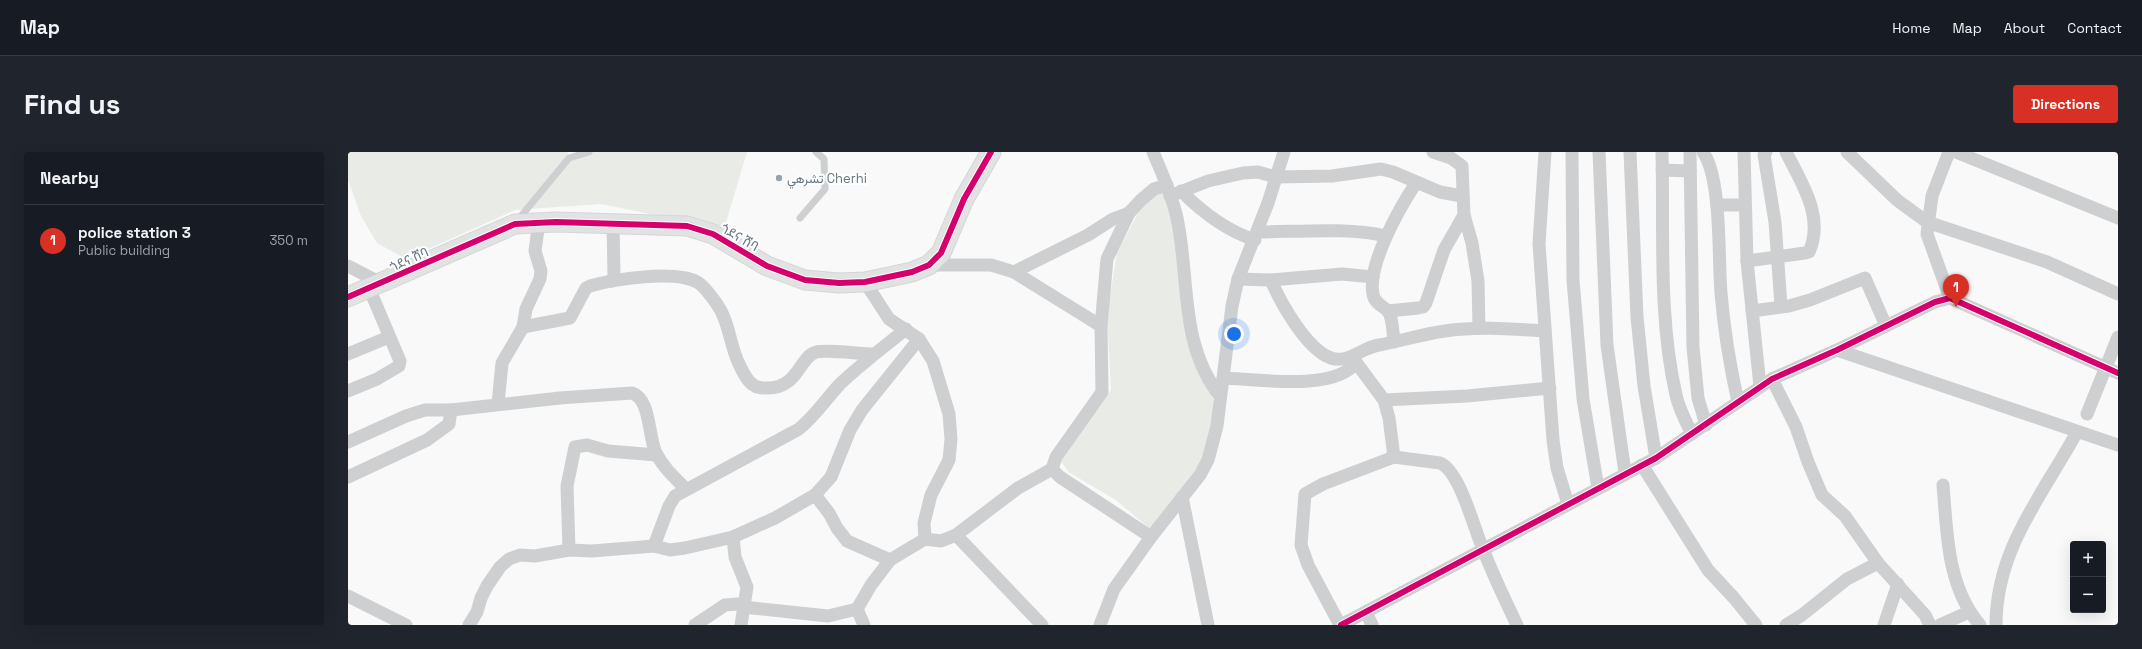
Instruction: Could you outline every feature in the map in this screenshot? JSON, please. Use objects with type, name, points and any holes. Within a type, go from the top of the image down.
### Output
[{"type":"street","name":"ጎደና ሸባ","points":[[348,297],[515,224],[539,222],[613,222],[687,226],[713,234],[767,266],[805,280],[865,282],[912,272],[929,265],[941,253],[964,199],[991,152]]},
{"type":"street","points":[[1153,152],[1173,190],[1191,332],[1200,363],[1220,396]]},
{"type":"street","points":[[1100,625],[1114,589],[1151,537],[1200,475],[1208,460],[1217,426],[1232,306],[1238,279],[1256,236],[1284,152]]},
{"type":"street","points":[[1433,152],[1451,158],[1462,166],[1462,196],[1464,215],[1472,243],[1477,273],[1479,328]]},
{"type":"street","points":[[1545,152],[1539,244],[1557,468],[1568,504]]},
{"type":"street","points":[[1572,152],[1574,288],[1583,399],[1598,488]]},
{"type":"street","points":[[1599,152],[1607,345],[1625,473]]},
{"type":"street","points":[[1630,152],[1637,317],[1644,386],[1656,458]]},
{"type":"street","points":[[1662,152],[1662,227],[1666,327],[1676,396],[1692,434]]},
{"type":"street","points":[[1690,152],[1693,347],[1698,398],[1706,425]]},
{"type":"street","points":[[1703,152],[1708,161],[1717,205],[1721,287],[1726,346],[1738,402]]},
{"type":"street","points":[[1744,152],[1746,261],[1760,386]]},
{"type":"street","points":[[1766,152],[1764,155],[1764,161],[1775,222],[1780,306]]},
{"type":"street","points":[[1746,261],[1809,252],[1813,230],[1812,205],[1808,194],[1786,152]]},
{"type":"street","points":[[1846,152],[1906,207],[1927,222],[2047,262],[2118,294]]},
{"type":"street","points":[[1949,152],[1932,196],[1927,222],[1927,234],[1950,298]]},
{"type":"street","points":[[1956,152],[2118,218]]},
{"type":"street","points":[[695,625],[725,605],[738,604],[743,607],[828,616],[857,609],[871,585],[890,560],[925,539],[941,541],[956,535],[1018,488],[1052,469],[1056,457],[1102,392],[1101,326],[1107,259],[1129,213],[1154,189],[1173,190],[1208,181],[1258,172],[1276,176],[1346,175],[1369,169],[1381,169],[1393,172],[1440,192],[1462,196]]},
{"type":"street","points":[[1662,170],[1690,171]]},
{"type":"street","points":[[1394,342],[1390,314],[1374,299],[1372,288],[1373,276],[1385,236],[1416,183]]},
{"type":"street","points":[[1173,190],[1238,234],[1256,236],[1363,232],[1385,236]]},
{"type":"street","points":[[1717,205],[1744,205]]},
{"type":"street","points":[[1014,272],[1088,235],[1113,219],[1129,213]]},
{"type":"street","points":[[1388,311],[1423,307],[1426,303],[1444,250],[1464,215]]},
{"type":"street","points":[[498,404],[502,363],[523,327],[526,309],[540,279],[541,271],[535,251],[539,222]]},
{"type":"street","points":[[612,281],[614,276],[613,222]]},
{"type":"street","points":[[929,265],[991,265],[1014,272],[1101,326]]},
{"type":"street","points":[[348,266],[375,286],[389,337],[400,361],[400,366],[378,379],[348,391]]},
{"type":"street","points":[[1238,279],[1271,280],[1342,274],[1373,276]]},
{"type":"street","points":[[523,327],[570,318],[586,288],[634,277],[673,276],[689,278],[699,283],[721,311],[735,357],[748,381],[755,387],[774,388],[791,380],[803,366],[807,357],[814,353],[823,351],[873,354]]},
{"type":"street","points":[[1752,312],[1810,300],[1865,278],[1886,326]]},
{"type":"street","points":[[1271,280],[1279,301],[1300,331],[1329,358],[1338,360],[1354,359],[1371,346],[1446,331],[1479,328],[1545,331]]},
{"type":"street","points":[[865,282],[889,318],[919,339],[933,361],[949,414],[951,439],[949,460],[931,495],[924,523],[925,539]]},
{"type":"street","points":[[1517,625],[1482,549],[1466,504],[1454,477],[1446,466],[1394,457],[1323,484],[1305,494],[1301,545],[1308,565],[1340,625],[1366,612],[1482,549],[1625,473],[1656,458],[1772,379],[1837,350],[1936,302],[1950,298],[2118,373]]},
{"type":"street","points":[[654,546],[669,506],[676,496],[798,429],[808,421],[840,385],[873,354],[906,329]]},
{"type":"street","points":[[348,354],[389,337]]},
{"type":"street","points":[[2087,414],[2118,338]]},
{"type":"street","points":[[469,625],[477,612],[481,598],[487,586],[500,567],[509,559],[520,555],[535,556],[569,550],[592,551],[654,546],[670,550],[733,537],[775,518],[815,496],[831,477],[850,430],[862,410],[919,339]]},
{"type":"street","points":[[1837,350],[2118,445]]},
{"type":"street","points":[[1222,378],[1291,382],[1331,378],[1350,371],[1354,359]]},
{"type":"street","points":[[1354,359],[1384,400],[1389,418],[1394,457]]},
{"type":"street","points":[[1772,379],[1796,426],[1808,462],[1822,495],[1845,516],[1878,563],[1925,615],[1930,625]]},
{"type":"street","points":[[1384,400],[1467,396],[1550,388]]},
{"type":"street","points":[[348,442],[419,412],[632,393],[639,395],[644,402],[652,444],[657,455],[686,490]]},
{"type":"street","points":[[348,477],[427,440],[449,424],[451,410]]},
{"type":"street","points":[[1996,625],[2001,577],[2006,558],[2036,500],[2077,432]]},
{"type":"street","points":[[569,550],[567,486],[575,448],[587,445],[608,452],[657,455]]},
{"type":"street","points":[[1642,465],[1708,570],[1756,625]]},
{"type":"street","points":[[1052,469],[1060,477],[1151,537]]},
{"type":"street","points":[[1943,485],[1951,561],[1957,586],[1969,612],[1980,625]]},
{"type":"street","points":[[815,496],[829,513],[837,528],[847,541],[890,560]]},
{"type":"street","points":[[1182,498],[1208,625]]},
{"type":"street","points":[[956,535],[1042,625]]},
{"type":"street","points":[[733,537],[735,557],[746,582],[741,625]]},
{"type":"street","points":[[1786,625],[1802,615],[1847,579],[1878,563]]},
{"type":"street","points":[[1884,625],[1898,584]]},
{"type":"street","points":[[348,596],[406,625]]},
{"type":"street","points":[[857,609],[864,625]]},
{"type":"street","points":[[1366,612],[1372,625]]},
{"type":"street","points":[[1940,625],[1969,612]]},
{"type":"lane","points":[[515,224],[569,158],[589,152]]},
{"type":"lane","points":[[800,218],[825,189],[824,159],[816,152]]},
{"type":"shaded area","points":[[348,152],[568,152],[569,157],[589,152],[747,152],[724,229],[601,204],[515,210],[406,259],[377,243],[361,216],[348,180]]},
{"type":"shaded area","points":[[1168,190],[1190,324],[1218,416],[1205,466],[1150,529],[1116,500],[1070,473],[1061,462],[1111,390],[1107,315],[1117,253],[1137,215],[1151,198]]},
{"type":"cycle path","points":[[348,297],[515,224],[556,222],[687,226],[713,234],[767,266],[805,280],[839,283],[865,282],[912,272],[929,265],[941,253],[964,199],[991,152]]},
{"type":"cycle path","points":[[1341,625],[1656,458],[1772,379],[1837,350],[1935,302],[1950,298],[2118,373]]},
{"type":"place","name":"تشرهي Cherhi","points":[[779,178]]},
{"type":"place","name":"police station 3","points":[[1956,307]]}]
